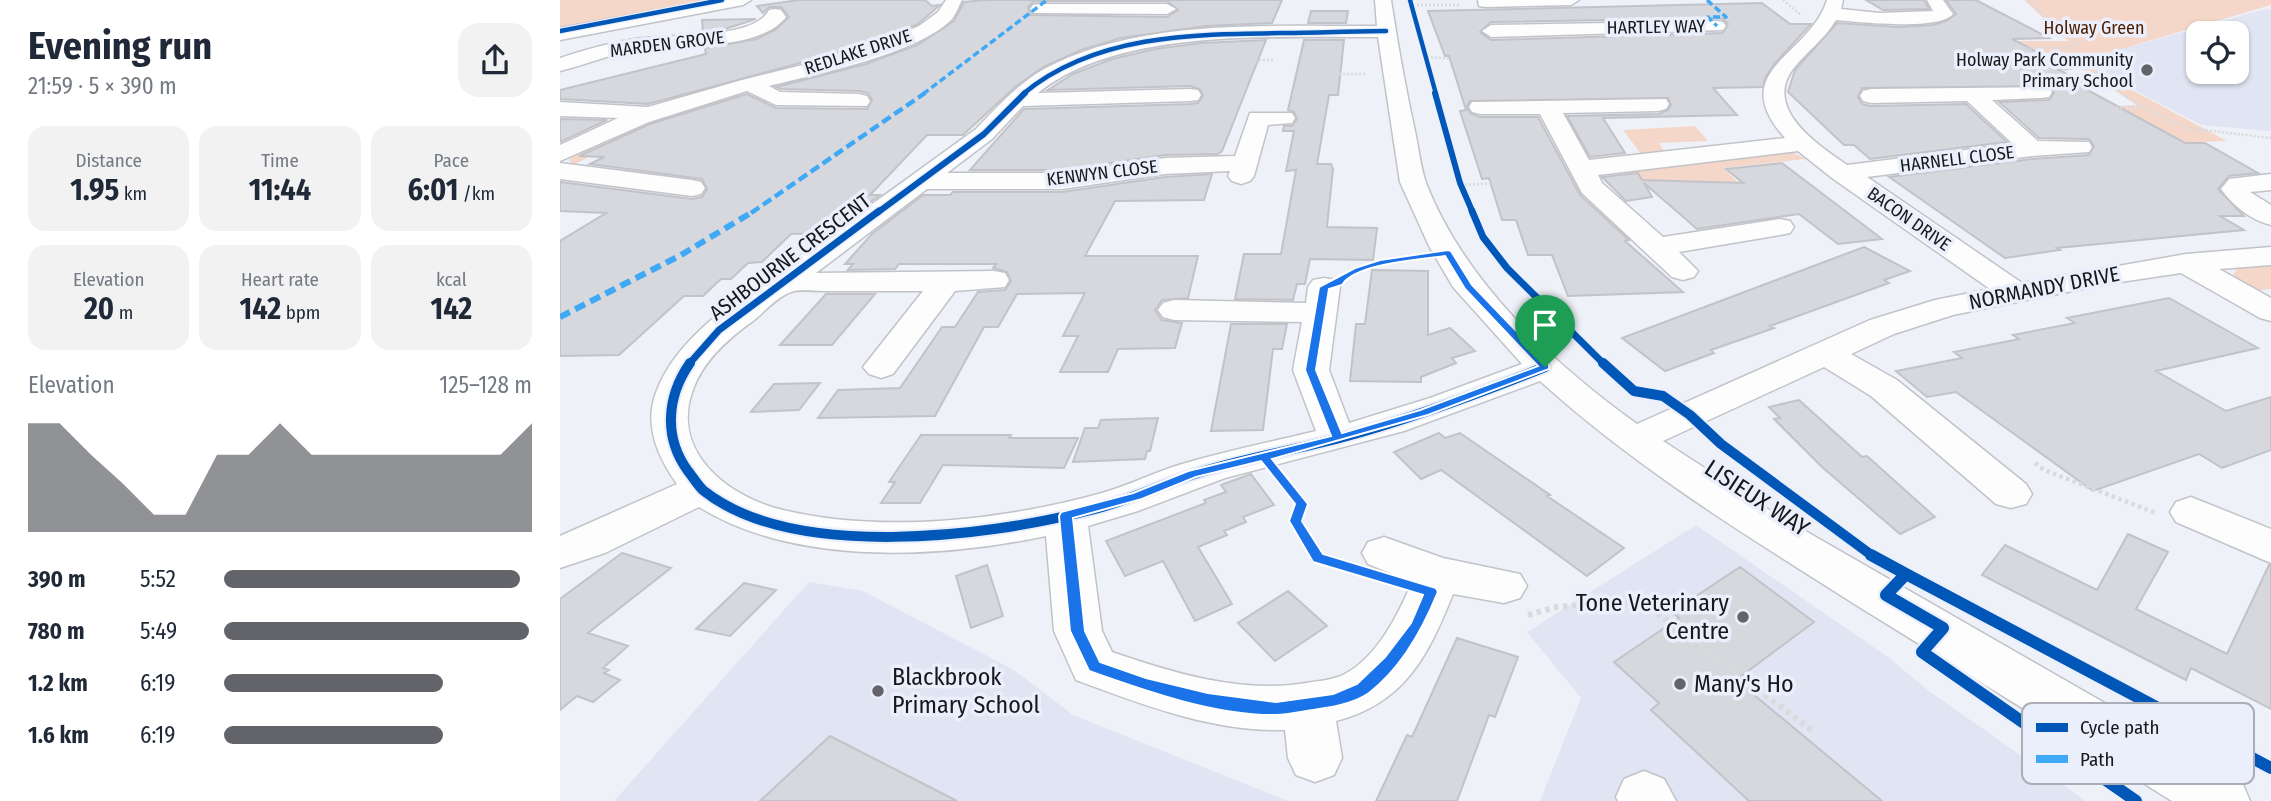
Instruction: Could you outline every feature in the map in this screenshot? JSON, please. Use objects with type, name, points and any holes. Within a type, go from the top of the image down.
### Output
[{"type":"street","points":[[560,34],[743,0]]},
{"type":"street","name":"REDLAKE DRIVE","points":[[560,154],[652,114],[749,84],[865,54],[910,37],[947,15],[954,0]]},
{"type":"street","name":"HARTLEY WAY","points":[[1485,2],[1573,0],[1595,28]]},
{"type":"street","name":"BACON DRIVE","points":[[1947,12],[1931,18],[1880,18],[1829,4],[1774,86],[1773,98],[1786,125],[1841,173],[2015,292]]},
{"type":"street","points":[[1039,9],[1098,6],[1177,27]]},
{"type":"street","name":"ASHBOURNE CRESCENT","points":[[1384,16],[1241,33],[1177,27],[1088,57],[1051,74],[1017,100],[984,134],[719,330],[692,358],[676,384],[671,402],[669,430],[682,465],[702,489],[722,506],[747,516],[795,528],[844,535],[951,535],[1066,516],[1137,496],[1192,474],[1338,438],[1424,412],[1545,367]]},
{"type":"street","name":"LISIEUX WAY","points":[[1384,16],[1392,74],[1413,181],[1448,253],[1469,287],[1545,367],[1596,412],[1634,440],[1759,524],[2058,703]]},
{"type":"street","name":"MARDEN GROVE","points":[[560,65],[643,43],[749,32],[774,17],[799,20]]},
{"type":"street","name":"HARTLEY WAY","points":[[1491,31],[1717,26]]},
{"type":"street","name":"REDLAKE DRIVE","points":[[749,84],[776,97],[859,102]]},
{"type":"street","points":[[1017,100],[1197,87]]},
{"type":"street","points":[[1871,96],[2041,92]]},
{"type":"street","name":"HARNELL CLOSE","points":[[1973,93],[2032,149]]},
{"type":"street","points":[[1480,107],[1658,104]]},
{"type":"street","points":[[1548,107],[1591,187],[1683,271]]},
{"type":"street","points":[[560,109],[618,110],[652,114]]},
{"type":"street","name":"KENWYN CLOSE","points":[[918,181],[1062,181],[1165,166],[1242,169],[1260,114],[1284,118]]},
{"type":"street","points":[[1584,173],[1804,143]]},
{"type":"street","name":"HARNELL CLOSE","points":[[1841,173],[2032,149],[2080,148]]},
{"type":"street","points":[[560,171],[609,175],[630,182],[659,185],[690,179]]},
{"type":"street","points":[[2271,182],[2238,185],[2234,189],[2235,194],[2271,218]]},
{"type":"street","points":[[1655,247],[1780,227]]},
{"type":"street","name":"NORMANDY DRIVE","points":[[1634,440],[1824,352],[1882,327],[1920,315],[2015,292],[2186,263],[2271,256]]},
{"type":"street","points":[[2186,263],[2271,311]]},
{"type":"street","points":[[782,282],[994,280]]},
{"type":"street","points":[[881,367],[946,282]]},
{"type":"street","points":[[1174,310],[1322,300],[1311,370],[1338,438]]},
{"type":"street","points":[[1824,352],[1884,388],[2011,494]]},
{"type":"street","points":[[560,552],[590,542],[702,489]]},
{"type":"street","points":[[2191,512],[2271,547]]},
{"type":"street","points":[[1066,516],[1078,631],[1094,666],[1145,685],[1208,700],[1276,709],[1334,700],[1363,689],[1391,661],[1417,626],[1438,574]]},
{"type":"street","points":[[1370,561],[1438,574],[1509,602]]},
{"type":"street","points":[[1308,704],[1315,758]]},
{"type":"street","name":"LISIEUX WAY","points":[[2194,784],[2222,801]]},
{"type":"path","points":[[1427,57],[1566,66],[1612,65],[1704,56],[1791,58],[2009,47],[2067,48],[2076,43],[2028,0]]},
{"type":"path","points":[[1416,16],[1412,3],[1485,2]]},
{"type":"path","points":[[1947,12],[2009,47]]},
{"type":"path","points":[[799,20],[934,25]]},
{"type":"path","points":[[1177,27],[1188,66]]},
{"type":"path","points":[[1424,46],[1430,70]]},
{"type":"path","points":[[2067,48],[2125,96],[2185,128],[2271,138]]},
{"type":"path","points":[[1203,60],[1273,60]]},
{"type":"path","points":[[1197,87],[1244,79],[1251,60]]},
{"type":"path","points":[[1119,91],[1135,66],[1188,66]]},
{"type":"path","points":[[1183,73],[1188,66]]},
{"type":"path","points":[[1328,66],[1332,74],[1392,74]]},
{"type":"path","points":[[1994,111],[2143,107]]},
{"type":"path","points":[[2080,148],[2130,151],[2170,176],[2235,194]]},
{"type":"path","points":[[1456,172],[1466,198]]},
{"type":"path","points":[[1461,186],[1584,173]]},
{"type":"path","points":[[690,179],[767,193]]},
{"type":"path","points":[[1322,300],[1342,277],[1358,270],[1384,262],[1448,253]]},
{"type":"path","points":[[1264,457],[1301,504],[1295,521],[1318,558],[1370,561]]},
{"type":"path","points":[[2035,463],[2044,470],[2166,517],[2191,512]]},
{"type":"path","points":[[1509,602],[1557,607],[1640,600],[1814,732]]},
{"type":"shaded area","name":"Holway Park Community Primary School","points":[[2265,9],[2271,10],[2271,131],[2201,125],[2094,69],[2090,63],[2108,53],[2186,31],[2186,84],[2249,84],[2249,21],[2222,21]]},
{"type":"shaded area","points":[[1696,525],[1888,657],[1929,691],[2022,756],[2022,784],[2062,784],[2086,801],[1540,801],[1581,698],[1527,632]]},
{"type":"shaded area","name":"Blackbrook Primary School","points":[[809,582],[863,591],[1014,670],[1073,715],[1288,801],[614,801]]},
{"type":"green space","points":[[560,0],[711,0],[560,27]]},
{"type":"green space","name":"Holway Green","points":[[2024,0],[2271,0],[2271,5],[2217,21],[2186,21],[2186,30],[2108,53],[2087,63],[2093,69],[2227,141],[2169,143],[2139,118],[2118,106],[2137,105],[2057,53],[1980,55],[1977,41],[2068,41]]},
{"type":"green space","points":[[727,95],[745,95],[608,146],[574,165],[569,160],[581,150],[620,131]]},
{"type":"green space","points":[[1695,126],[1708,141],[1659,143],[1665,153],[1641,154],[1623,130]]},
{"type":"green space","points":[[1778,151],[1794,153],[1806,159],[1723,168],[1737,181],[1714,186],[1626,181],[1624,169]]},
{"type":"green space","points":[[2271,264],[2271,289],[2249,291],[2233,274],[2239,267]]},
{"type":"building","points":[[799,0],[925,0],[932,6],[940,5],[918,24],[890,36],[648,104],[560,99],[560,90],[706,54],[705,48],[757,39],[775,30],[789,17],[781,7],[769,7],[763,13],[757,6]]},
{"type":"building","points":[[986,0],[1282,0],[1272,23],[1206,26],[1121,38],[1081,50],[1043,67],[1015,87],[963,135],[927,135],[870,195],[880,195],[827,233],[791,234],[762,262],[748,263],[731,279],[721,279],[703,296],[684,296],[619,355],[560,356],[560,241],[606,213],[560,211],[560,182],[692,199],[702,197],[707,189],[702,179],[590,164],[604,157],[579,156],[650,124],[747,94],[776,108],[867,109],[872,100],[868,93],[860,91],[776,87],[866,64],[917,45],[954,21],[964,2]],"holes":[[[1039,1],[1167,1],[1178,10],[1167,17],[1031,15],[1028,7]]]},
{"type":"building","points":[[1866,0],[1924,0],[1929,9],[1883,10]]},
{"type":"building","points":[[1946,0],[1976,0],[2049,38],[2012,39],[2070,69],[2059,70],[2090,86],[2082,87],[2185,143],[2205,143],[2258,173],[2229,176],[2218,189],[2244,216],[2220,216],[2244,230],[2057,248],[2060,250],[2005,258],[1889,177],[2032,159],[2089,155],[2094,146],[2089,139],[2039,138],[1999,102],[2049,100],[2054,93],[2051,86],[1862,88],[1858,97],[1862,104],[1870,106],[1966,104],[2007,142],[1870,159],[1854,145],[1844,145],[1788,92],[1795,70],[1837,23],[1898,27],[1933,25],[1956,14]]},
{"type":"building","points":[[1762,3],[1790,24],[1811,24],[1775,63],[1765,78],[1763,87],[1713,88],[1737,115],[1603,118],[1625,153],[1590,157],[1567,116],[1659,114],[1668,110],[1671,105],[1668,98],[1470,101],[1467,106],[1470,113],[1479,117],[1538,117],[1580,195],[1629,240],[1625,241],[1683,292],[1568,296],[1552,255],[1528,255],[1516,220],[1502,220],[1489,178],[1482,179],[1460,111],[1466,110],[1449,56],[1445,56],[1428,11]],"holes":[[[1723,19],[1728,24],[1723,33],[1491,40],[1480,32],[1491,22]]]},
{"type":"building","points":[[1311,11],[1348,11],[1346,23],[1308,23]]},
{"type":"building","points":[[756,19],[728,28],[703,32],[702,20]]},
{"type":"building","points":[[1266,40],[1222,151],[1218,154],[1165,155],[1062,170],[970,170],[1024,109],[1190,104],[1198,103],[1203,96],[1200,89],[1190,86],[1048,90],[1073,74],[1112,59],[1155,49],[1201,43]]},
{"type":"building","points":[[1304,40],[1344,40],[1338,95],[1329,95],[1317,164],[1331,164],[1333,169],[1327,227],[1377,228],[1373,260],[1310,259],[1305,284],[1297,284],[1293,300],[1235,299],[1244,254],[1281,254],[1296,170],[1286,171],[1294,131],[1283,131],[1284,126],[1292,126],[1297,119],[1294,112],[1288,110]]},
{"type":"building","points":[[560,119],[607,120],[560,142]]},
{"type":"building","points":[[1782,163],[1882,239],[1838,244],[1799,214],[1697,229],[1644,183],[1652,197],[1626,201],[1602,177],[1638,173],[1642,180],[1743,183],[1726,169]]},
{"type":"building","points":[[1212,174],[1204,200],[1115,201],[1085,256],[1198,256],[1188,298],[1162,300],[1155,310],[1162,320],[1182,323],[1175,348],[1118,349],[1108,372],[1060,372],[1078,336],[1063,336],[1085,293],[1017,294],[998,327],[984,327],[935,416],[818,418],[838,390],[900,388],[942,327],[955,327],[978,292],[1005,290],[1011,281],[1007,272],[993,268],[996,264],[899,264],[895,269],[848,270],[853,264],[845,264],[872,234],[923,195],[950,195],[953,192],[1062,192],[1165,177]]},
{"type":"building","points":[[1864,247],[1910,271],[1884,280],[1889,283],[1770,326],[1774,328],[1711,350],[1714,353],[1665,371],[1622,338]]},
{"type":"building","points":[[1372,270],[1428,271],[1428,335],[1450,328],[1475,351],[1452,358],[1456,363],[1421,377],[1421,382],[1350,381],[1356,324],[1365,324]]},
{"type":"building","points":[[826,294],[875,294],[832,345],[780,345]]},
{"type":"building","points":[[2169,298],[2258,348],[2156,371],[2226,411],[2271,397],[2271,450],[2222,468],[2199,454],[2093,491],[1956,392],[1927,397],[1896,371],[1962,358],[1954,352],[2019,339],[2013,335],[2075,323],[2067,318]]},
{"type":"building","points":[[1231,324],[1287,324],[1282,349],[1273,349],[1263,430],[1211,431]]},
{"type":"building","points":[[820,383],[799,410],[751,412],[774,384]]},
{"type":"building","points":[[1799,400],[1862,457],[1867,456],[1935,517],[1900,534],[1822,467],[1774,419],[1780,418],[1769,407]]},
{"type":"building","points":[[1158,418],[1150,451],[1147,451],[1145,459],[1073,462],[1085,428],[1098,428],[1101,420]]},
{"type":"building","points":[[1439,433],[1445,438],[1460,433],[1624,548],[1587,576],[1441,470],[1421,479],[1394,452]]},
{"type":"building","points":[[921,435],[1078,438],[1064,468],[943,465],[920,503],[881,503],[895,482],[889,482]]},
{"type":"building","points":[[1251,474],[1274,505],[1243,517],[1246,522],[1224,531],[1227,535],[1198,547],[1232,604],[1195,621],[1163,561],[1125,576],[1106,541],[1206,503],[1204,500],[1226,492],[1221,485]]},
{"type":"building","points":[[2128,534],[2168,552],[2136,609],[2227,654],[2271,565],[2271,709],[2191,668],[2186,680],[1982,575],[2005,545],[2097,590]]},
{"type":"building","points":[[622,553],[671,568],[588,633],[628,646],[603,668],[609,670],[604,673],[620,680],[593,702],[577,696],[560,710],[560,599]]},
{"type":"building","points":[[987,565],[1003,616],[971,628],[956,576]]},
{"type":"building","points":[[1740,567],[1814,622],[1736,680],[1882,801],[1749,801],[1651,710],[1659,703],[1614,662],[1679,618],[1672,612]]},
{"type":"building","points":[[744,583],[776,590],[730,636],[696,629]]},
{"type":"building","points":[[1288,591],[1327,626],[1275,661],[1238,623]]},
{"type":"building","points":[[1457,638],[1518,657],[1495,717],[1489,715],[1457,801],[1376,801],[1407,735],[1412,737]]},
{"type":"building","points":[[830,736],[957,801],[760,801]]},
{"type":"marked path","points":[[560,317],[681,255],[761,207],[881,124],[1047,0]]},
{"type":"marked path","points":[[1707,0],[1726,17],[1708,17],[1717,26]]},
{"type":"cycle path","points":[[560,31],[722,0]]},
{"type":"cycle path","points":[[1410,0],[1460,183],[1483,237],[1507,268],[1584,346],[1634,391],[1663,396],[1690,415],[1721,444],[1879,561],[1906,574],[1886,595],[1943,628],[1922,652],[2022,722]]},
{"type":"cycle path","points":[[1386,31],[1170,38],[1109,50],[1079,60],[1051,74],[1024,94],[984,134],[719,330],[692,360],[675,389],[670,421],[673,440],[681,461],[703,490],[738,511],[782,525],[832,533],[884,536],[934,536],[979,532],[1046,521],[1108,506],[1186,476],[1391,423],[1545,367]]},
{"type":"cycle path","points":[[1906,574],[2149,703]]},
{"type":"cycle path","points":[[2254,759],[2271,768]]},
{"type":"cycle path","points":[[2112,784],[2136,801]]},
{"type":"place","name":"Holway Park Community Primary School","points":[[2147,70]]},
{"type":"place","name":"Tone Veterinary Centre","points":[[1743,617]]},
{"type":"place","name":"Many's Ho","points":[[1680,684]]},
{"type":"place","name":"Blackbrook Primary School","points":[[878,691]]},
{"type":"route","points":[[1545,367],[1424,412],[1338,438],[1264,457],[1301,504],[1295,521],[1318,558],[1431,592],[1417,626],[1391,661],[1363,689],[1334,700],[1276,709],[1208,700],[1145,685],[1094,666],[1078,631],[1066,516],[1137,496],[1192,474],[1338,438],[1316,390],[1311,370],[1324,287],[1339,283],[1342,277],[1358,270],[1384,262],[1448,253],[1469,287],[1545,367]]}]
